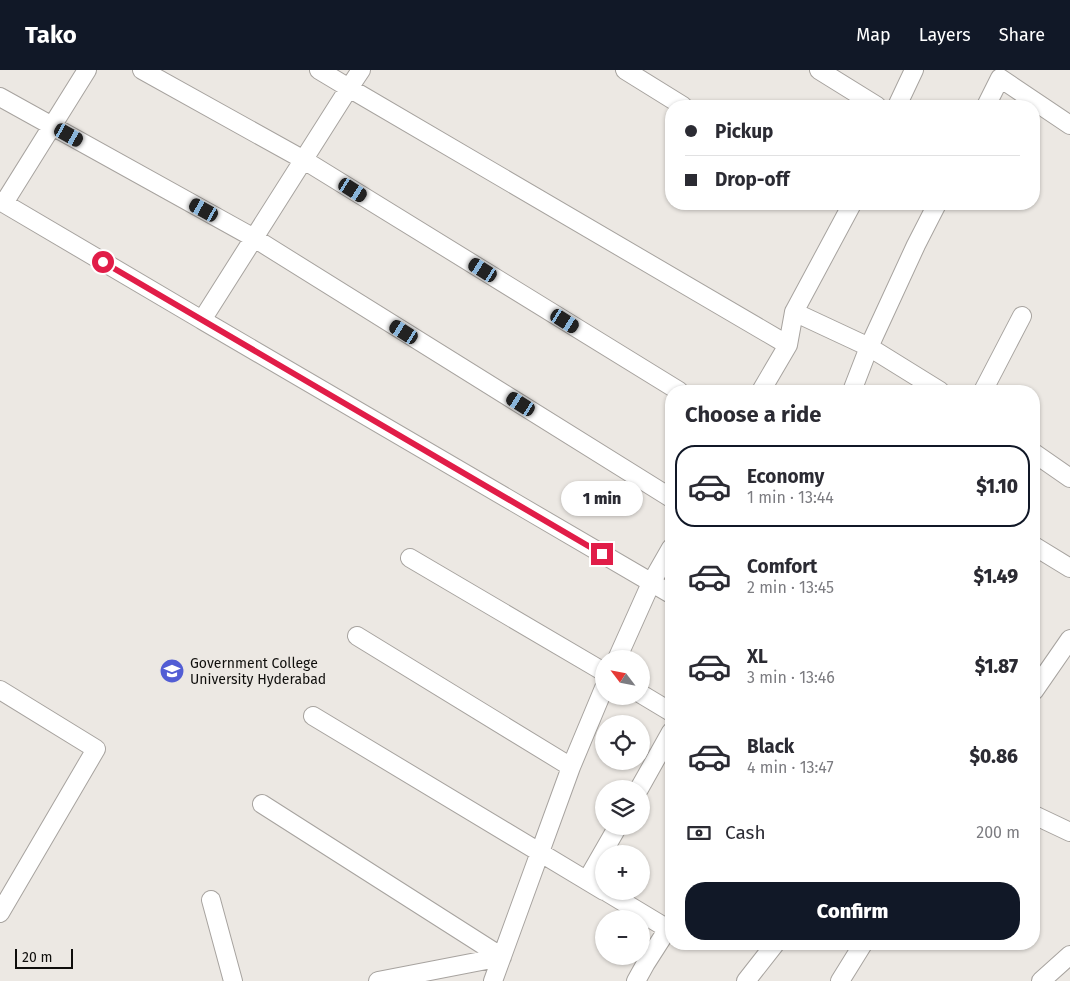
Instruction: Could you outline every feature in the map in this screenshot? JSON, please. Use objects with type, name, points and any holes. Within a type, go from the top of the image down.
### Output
[{"type":"street","points":[[87,70],[2,202],[665,591]]},
{"type":"street","points":[[142,70],[304,160],[669,385]]},
{"type":"street","points":[[319,70],[788,344]]},
{"type":"street","points":[[202,320],[361,70]]},
{"type":"street","points":[[625,70],[673,100]]},
{"type":"street","points":[[819,70],[867,100]]},
{"type":"street","points":[[900,100],[914,70]]},
{"type":"street","points":[[988,100],[994,74],[1033,100]]},
{"type":"street","points":[[0,97],[254,238],[665,494]]},
{"type":"street","points":[[1040,105],[1070,125]]},
{"type":"street","points":[[764,385],[788,344],[794,312],[845,210]]},
{"type":"street","points":[[854,385],[869,347],[934,210]]},
{"type":"street","points":[[794,312],[869,347],[930,385]]},
{"type":"street","points":[[986,385],[1022,316]]},
{"type":"street","points":[[1040,457],[1069,475]]},
{"type":"street","points":[[1040,550],[1070,568]]},
{"type":"street","points":[[410,558],[595,667]]},
{"type":"street","points":[[621,650],[651,583],[665,558]]},
{"type":"street","points":[[357,636],[571,767]]},
{"type":"street","points":[[1040,682],[1070,638]]},
{"type":"street","points":[[0,690],[96,749],[0,913]]},
{"type":"street","points":[[650,699],[665,708]]},
{"type":"street","points":[[493,981],[571,767],[597,705]]},
{"type":"street","points":[[313,716],[595,885]]},
{"type":"street","points":[[644,780],[665,743]]},
{"type":"street","points":[[262,804],[502,957]]},
{"type":"street","points":[[1040,818],[1070,832]]},
{"type":"street","points":[[587,880],[613,835]]},
{"type":"street","points":[[211,900],[233,981]]},
{"type":"street","points":[[621,900],[665,923]]},
{"type":"street","points":[[636,981],[665,934]]},
{"type":"street","points":[[746,981],[769,950]]},
{"type":"street","points":[[840,981],[859,950]]},
{"type":"street","points":[[1041,981],[1070,955]]},
{"type":"street","points":[[378,981],[502,957]]},
{"type":"place","name":"Government College University Hyderabad","points":[[172,671]]},
{"type":"route","points":[[103,262],[602,554]]}]
